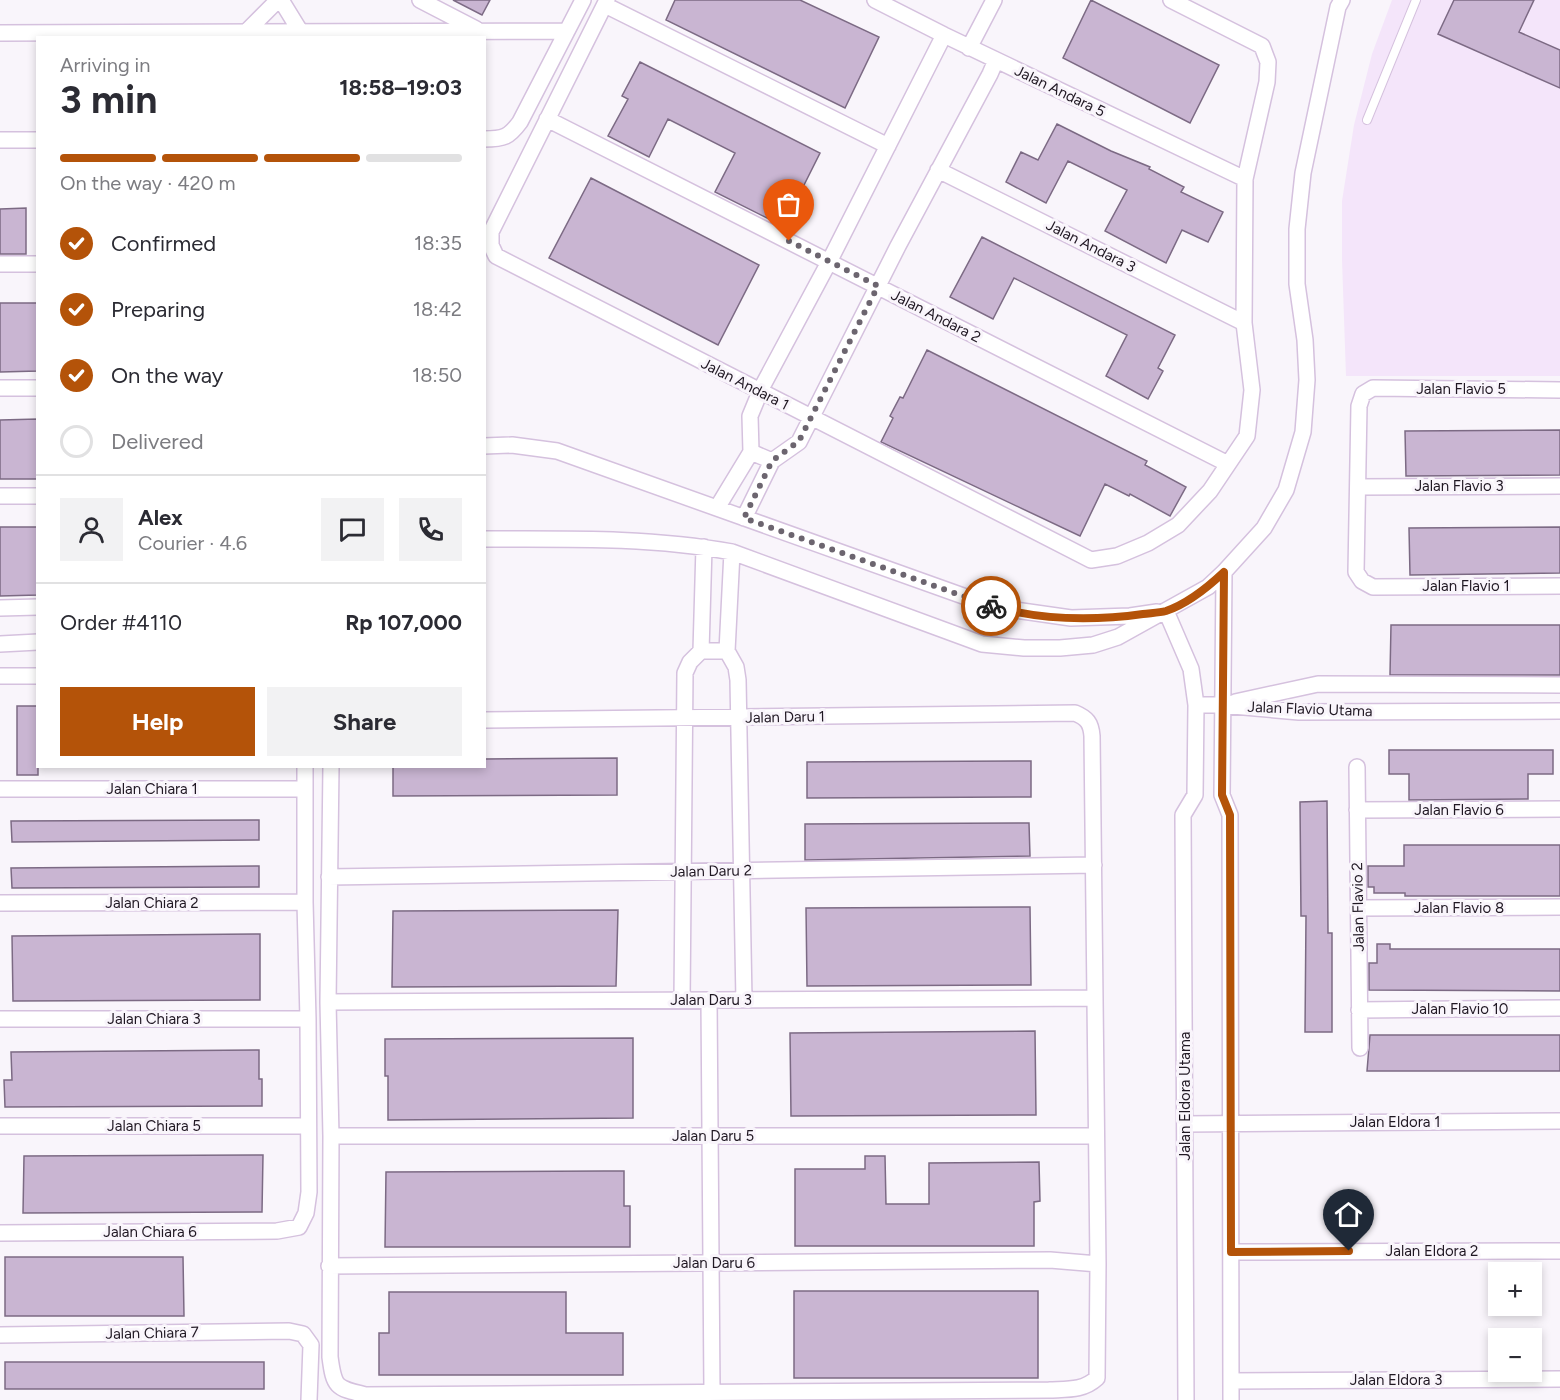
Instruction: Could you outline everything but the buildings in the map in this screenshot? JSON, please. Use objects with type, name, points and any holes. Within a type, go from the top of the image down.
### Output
[{"type":"street","points":[[247,34],[280,0],[300,34]]},
{"type":"street","points":[[420,0],[479,31]]},
{"type":"street","points":[[486,140],[499,140],[511,134],[520,122],[583,0]]},
{"type":"street","name":"Jalan Andara 5","points":[[875,0],[969,48],[1245,180]]},
{"type":"street","points":[[969,48],[994,0]]},
{"type":"street","points":[[1171,0],[1262,46],[1268,62],[1267,82],[1245,180],[1244,323],[1252,390],[1247,436],[1228,464]]},
{"type":"street","points":[[486,539],[607,539],[704,547],[732,552],[982,644],[1024,648],[1093,645],[1118,637],[1208,587],[1264,528],[1286,490],[1303,432],[1307,380],[1305,340],[1297,284],[1297,229],[1303,173],[1338,2]]},
{"type":"street","points":[[547,119],[606,3],[888,146]]},
{"type":"street","points":[[0,33],[300,34],[567,31]]},
{"type":"street","points":[[717,508],[751,452],[750,416],[761,392],[944,35]]},
{"type":"street","points":[[744,518],[772,461],[799,441],[996,60]]},
{"type":"street","name":"Jalan Andara 1","points":[[547,119],[491,232],[491,245],[496,256],[1091,560],[1117,556],[1148,543],[1178,525],[1210,491],[1228,464]]},
{"type":"street","name":"Jalan Andara 2","points":[[547,119],[1228,464]]},
{"type":"street","points":[[0,140],[36,140]]},
{"type":"street","name":"Jalan Andara 3","points":[[938,170],[1244,323]]},
{"type":"street","points":[[0,264],[36,264]]},
{"type":"street","points":[[0,388],[36,388]]},
{"type":"street","name":"Jalan Flavio 5","points":[[1358,487],[1359,406],[1363,394],[1373,388],[1560,390]]},
{"type":"street","points":[[486,446],[512,445],[557,451],[994,607],[1071,618],[1130,616],[1166,611]]},
{"type":"street","points":[[751,452],[772,461]]},
{"type":"street","name":"Jalan Flavio 3","points":[[1358,487],[1560,486]]},
{"type":"street","name":"Jalan Flavio 1","points":[[1358,487],[1356,572],[1362,581],[1373,587],[1560,586]]},
{"type":"street","points":[[0,496],[36,496]]},
{"type":"street","points":[[682,1000],[685,673],[690,662],[701,651],[704,547]]},
{"type":"street","points":[[732,552],[727,651],[735,667],[738,680],[744,1000]]},
{"type":"street","points":[[1224,572],[1221,705],[1222,795],[1230,815],[1232,1400]]},
{"type":"street","points":[[0,608],[36,607]]},
{"type":"street","points":[[1166,611],[1191,669],[1196,705],[1195,795],[1222,795]]},
{"type":"street","points":[[0,644],[36,642]]},
{"type":"street","points":[[701,651],[727,651]]},
{"type":"street","points":[[0,676],[36,676]]},
{"type":"street","name":"Jalan Flavio Utama","points":[[1221,705],[1318,684],[1560,685]]},
{"type":"street","points":[[1196,705],[1221,705]]},
{"type":"street","name":"Jalan Flavio Utama","points":[[1221,705],[1299,712],[1560,711]]},
{"type":"street","name":"Jalan Daru 1","points":[[486,720],[1075,713],[1084,717],[1091,725],[1094,865]]},
{"type":"street","name":"Jalan Flavio 2","points":[[1357,767],[1360,1048]]},
{"type":"street","points":[[305,768],[308,1126]]},
{"type":"street","points":[[331,768],[328,1002],[331,1136],[330,1357],[333,1380],[343,1389],[366,1395],[1049,1390],[1080,1389],[1090,1384],[1097,1378],[1098,1264],[1094,865]]},
{"type":"street","name":"Jalan Chiara 1","points":[[0,789],[305,789]]},
{"type":"street","name":"Jalan Eldora Utama","points":[[1186,1400],[1183,815],[1195,795]]},
{"type":"street","name":"Jalan Flavio 6","points":[[1357,810],[1560,809]]},
{"type":"street","name":"Jalan Daru 2","points":[[329,878],[1094,865]]},
{"type":"street","name":"Jalan Chiara 2","points":[[0,903],[305,902]]},
{"type":"street","name":"Jalan Flavio 8","points":[[1358,908],[1560,908]]},
{"type":"street","name":"Jalan Daru 3","points":[[328,1002],[1094,998]]},
{"type":"street","points":[[710,1000],[712,1391]]},
{"type":"street","name":"Jalan Flavio 10","points":[[1359,1010],[1560,1008]]},
{"type":"street","name":"Jalan Chiara 3","points":[[0,1019],[308,1019]]},
{"type":"street","name":"Jalan Eldora 1","points":[[1185,1124],[1560,1121]]},
{"type":"street","name":"Jalan Chiara 5","points":[[0,1126],[308,1126]]},
{"type":"street","name":"Jalan Chiara 6","points":[[0,1233],[277,1231],[299,1227],[306,1213],[309,1192],[308,1126]]},
{"type":"street","name":"Jalan Daru 5","points":[[331,1136],[1096,1136]]},
{"type":"street","name":"Jalan Eldora 2","points":[[1231,1252],[1560,1251]]},
{"type":"street","name":"Jalan Daru 6","points":[[329,1266],[1050,1260],[1098,1264]]},
{"type":"street","name":"Jalan Chiara 7","points":[[0,1335],[289,1331],[303,1334],[311,1345],[309,1400]]},
{"type":"street","name":"Jalan Eldora 3","points":[[1231,1381],[1560,1379]]},
{"type":"lane","points":[[1366,120],[1416,0]]},
{"type":"shaded area","points":[[1392,0],[1560,0],[1560,376],[1346,376],[1342,201],[1354,125],[1372,54]]},
{"type":"way so far","points":[[789,241],[878,286],[799,441],[772,461],[744,518],[991,606]]},
{"type":"route","points":[[991,606],[1071,618],[1130,616],[1166,611],[1208,587],[1224,572],[1221,705],[1222,795],[1230,815],[1231,1252],[1349,1251]]}]
